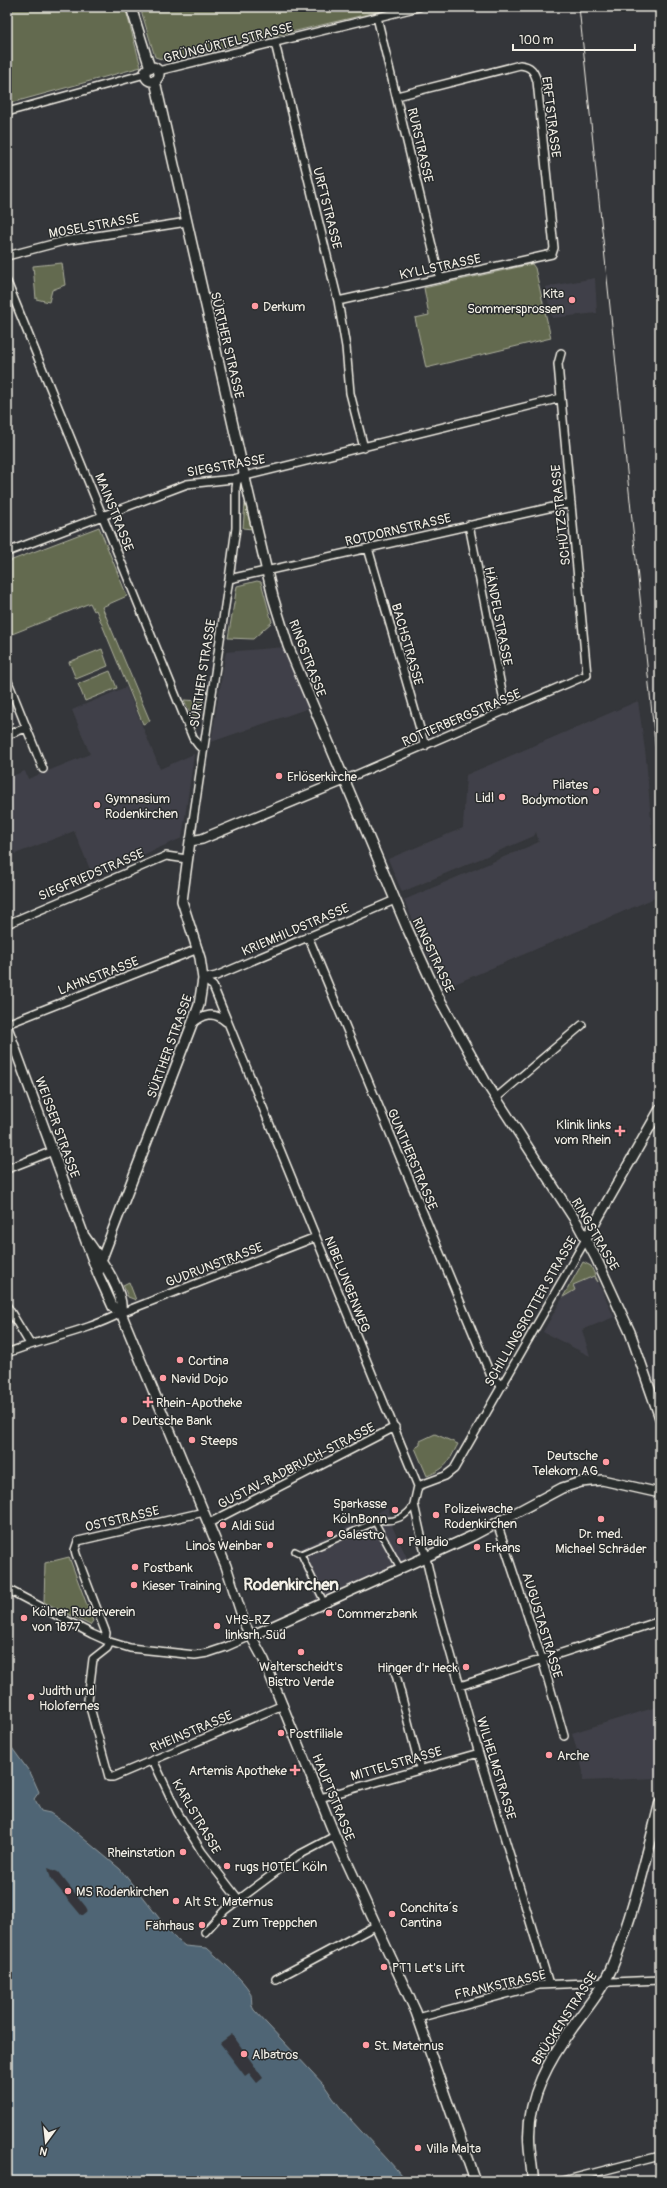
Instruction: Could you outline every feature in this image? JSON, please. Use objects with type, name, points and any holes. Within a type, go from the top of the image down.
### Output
[{"type":"main road","name":"BRÜCKENSTRASSE","points":[[533,2181],[529,2136],[531,2113],[535,2094],[553,2057],[605,1981],[634,1902],[660,1804]]},
{"type":"street","points":[[131,7],[151,71]]},
{"type":"street","name":"GRÜNGÜRTELSTRASSE","points":[[7,112],[151,71],[275,43],[419,7]]},
{"type":"street","name":"RURSTRASSE","points":[[377,18],[440,279]]},
{"type":"street","name":"URFTSTRASSE","points":[[275,43],[338,301],[351,398],[364,448]]},
{"type":"street","name":"ERFTSTRASSE","points":[[397,96],[520,65],[528,66],[534,71],[537,81],[554,248],[552,254],[547,256]]},
{"type":"street","name":"SÜRTHER STRASSE","points":[[101,1261],[110,1242],[199,1005],[203,979],[198,949],[182,901],[236,528],[237,481],[244,476],[155,81],[159,75],[151,71]]},
{"type":"street","name":"MOSELSTRASSE","points":[[7,256],[64,241],[187,222]]},
{"type":"street","name":"KYLLSTRASSE","points":[[338,301],[547,256]]},
{"type":"street","name":"MAINSTRASSE","points":[[7,282],[104,516],[193,738],[199,746],[203,748]]},
{"type":"street","name":"SCHÜTZSTRASSE","points":[[561,353],[558,364],[587,675]]},
{"type":"street","name":"SIEGSTRASSE","points":[[7,552],[187,484],[233,479],[364,448],[561,398]]},
{"type":"street","name":"RINGSTRASSE","points":[[244,476],[266,571],[288,646],[395,900],[438,996],[467,1050],[586,1239],[620,1308],[641,1361],[660,1418]]},
{"type":"street","name":"ROTDORNSTRASSE","points":[[229,579],[571,503]]},
{"type":"street","name":"HÄNDELSTRASSE","points":[[469,525],[506,711]]},
{"type":"street","name":"BACHSTRASSE","points":[[368,548],[425,746]]},
{"type":"street","name":"ROTTERBERGSTRASSE","points":[[344,780],[587,675]]},
{"type":"street","points":[[7,679],[43,769]]},
{"type":"street","points":[[7,735],[26,728]]},
{"type":"street","points":[[190,841],[202,840],[344,780]]},
{"type":"street","name":"SIEGFRIEDSTRASSE","points":[[7,924],[166,856],[187,859]]},
{"type":"street","name":"KRIEMHILDSTRASSE","points":[[203,979],[216,976],[395,900]]},
{"type":"street","name":"GUNTHERSTRASSE","points":[[308,936],[491,1376],[502,1386]]},
{"type":"street","name":"LAHNSTRASSE","points":[[7,1025],[198,949]]},
{"type":"street","name":"NIBELUNGENWEG","points":[[203,979],[213,986],[418,1486]]},
{"type":"street","points":[[192,1024],[200,1018],[210,1014],[219,1016],[228,1023]]},
{"type":"street","name":"WEISSER STRASSE","points":[[7,1025],[98,1274]]},
{"type":"street","points":[[496,1098],[582,1025]]},
{"type":"street","name":"SCHILLINGSROTTER STRASSE","points":[[418,1486],[452,1472],[660,1109]]},
{"type":"street","points":[[7,1169],[53,1151]]},
{"type":"street","points":[[85,1237],[95,1244],[100,1245],[110,1242]]},
{"type":"street","name":"WEISSER STRASSE","points":[[85,1237],[101,1261]]},
{"type":"street","name":"GUDRUNSTRASSE","points":[[7,1353],[30,1344],[103,1323],[121,1313],[316,1237]]},
{"type":"street","name":"HAUPTSTRASSE","points":[[110,1242],[110,1267],[112,1281]]},
{"type":"street","points":[[98,1274],[101,1261]]},
{"type":"street","name":"HAUPTSTRASSE","points":[[101,1261],[120,1298],[121,1313],[226,1566],[242,1618],[283,1705],[335,1836],[377,1925],[418,2018],[475,2180]]},
{"type":"street","name":"HAUPTSTRASSE","points":[[98,1274],[113,1307],[121,1313]]},
{"type":"street","points":[[7,1306],[30,1344]]},
{"type":"street","name":"GUSTAV-RADBRUCH-STRASSE","points":[[209,1523],[395,1427]]},
{"type":"street","points":[[7,1589],[108,1641],[130,1648],[195,1655],[208,1653],[226,1647],[400,1568],[426,1558],[497,1523],[555,1491],[585,1482],[606,1481],[660,1493]]},
{"type":"street","points":[[301,1554],[380,1520],[390,1522],[409,1513],[414,1504],[418,1486]]},
{"type":"street","points":[[414,1504],[426,1558]]},
{"type":"street","name":"OSTSTRASSE","points":[[108,1641],[106,1632],[76,1554],[75,1550],[78,1541],[204,1512]]},
{"type":"street","points":[[375,1522],[400,1568]]},
{"type":"street","name":"AUGUSTASTRASSE","points":[[497,1523],[542,1659],[564,1736]]},
{"type":"street","points":[[295,1550],[301,1554],[324,1602]]},
{"type":"street","name":"WILHELMSTRASSE","points":[[426,1558],[434,1594],[479,1754],[549,1984]]},
{"type":"street","points":[[460,1686],[660,1621]]},
{"type":"street","name":"RHEINSTRASSE","points":[[108,1641],[107,1648],[93,1658],[88,1700],[109,1777],[283,1705]]},
{"type":"street","points":[[394,1667],[420,1768]]},
{"type":"street","name":"MITTELSTRASSE","points":[[320,1798],[420,1768],[479,1754]]},
{"type":"street","name":"KARLSTRASSE","points":[[153,1760],[178,1813],[202,1852],[239,1900]]},
{"type":"street","points":[[205,1932],[225,1910],[301,1853],[335,1836]]},
{"type":"street","points":[[276,1979],[377,1925]]},
{"type":"street","name":"FRANKSTRASSE","points":[[418,2018],[466,2003],[549,1984],[660,1980]]},
{"type":"street","points":[[563,2181],[660,2156]]},
{"type":"shaded area","name":"Kita Sommersprossen","points":[[595,278],[597,313],[552,318],[545,287]]},
{"type":"shaded area","points":[[285,647],[309,708],[211,742],[226,652]]},
{"type":"shaded area","name":"Gymnasium Rodenkirchen","points":[[126,687],[160,769],[194,754],[182,838],[93,876],[74,831],[15,854],[10,840],[7,841],[7,778],[25,771],[28,779],[90,754],[72,710]]},
{"type":"shaded area","points":[[638,701],[646,758],[657,897],[443,989],[404,900],[539,842],[536,832],[534,836],[402,892],[388,859],[463,828],[466,775]]},
{"type":"shaded area","points":[[583,1262],[591,1266],[614,1317],[582,1330],[590,1356],[543,1332]]},
{"type":"shaded area","points":[[387,1508],[391,1516],[390,1522],[408,1560],[317,1601],[295,1551]]},
{"type":"shaded area","points":[[660,1706],[660,1757],[656,1778],[583,1781],[583,1771],[572,1733]]},
{"type":"green space","points":[[7,7],[125,7],[141,67],[7,104]]},
{"type":"green space","points":[[140,7],[398,7],[168,61],[155,57]]},
{"type":"green space","points":[[62,263],[65,285],[52,290],[49,302],[36,299],[33,266]]},
{"type":"green space","points":[[532,264],[535,268],[551,338],[426,368],[415,318],[429,315],[424,288]]},
{"type":"green space","points":[[245,503],[252,529],[243,528]]},
{"type":"green space","points":[[99,527],[127,596],[102,607],[150,721],[143,724],[96,610],[94,611],[90,603],[7,636],[7,562]]},
{"type":"green space","points":[[257,581],[261,582],[272,622],[253,639],[228,638],[237,586]]},
{"type":"green space","points":[[102,649],[108,666],[76,679],[69,662]]},
{"type":"green space","points":[[110,671],[117,688],[85,701],[78,684]]},
{"type":"green space","points":[[184,700],[203,701],[201,711],[197,717],[195,718],[189,711]]},
{"type":"green space","points":[[583,1262],[591,1266],[598,1282],[594,1276],[573,1285],[575,1290],[563,1297]]},
{"type":"green space","points":[[129,1282],[136,1300],[128,1297],[123,1285]]},
{"type":"green space","points":[[435,1434],[458,1444],[446,1464],[439,1470],[427,1476],[415,1448],[420,1445],[420,1441]]},
{"type":"green space","points":[[69,1557],[93,1621],[90,1625],[44,1602],[45,1563]]},
{"type":"water","points":[[7,1741],[31,1774],[39,1792],[34,1799],[41,1811],[50,1813],[65,1823],[120,1869],[175,1938],[185,1946],[207,1948],[236,1975],[250,1992],[254,2010],[324,2085],[343,2111],[406,2181],[7,2181]]},
{"type":"pier","points":[[48,1868],[58,1872],[88,1911],[81,1915],[51,1879]]},
{"type":"pier","points":[[232,2034],[263,2078],[257,2083],[249,2073],[245,2076],[220,2043]]},
{"type":"tram line","points":[[579,7],[660,791]]},
{"type":"place","name":"Kita Sommersprossen","points":[[572,300]]},
{"type":"place","name":"Derkum","points":[[255,306]]},
{"type":"place","name":"Erlöserkirche","points":[[279,776]]},
{"type":"place","name":"Pilates Bodymotion","points":[[596,791]]},
{"type":"place","name":"Lidl","points":[[502,797]]},
{"type":"place","name":"Gymnasium Rodenkirchen","points":[[97,805]]},
{"type":"place","name":"Klinik links vom Rhein","points":[[620,1131]]},
{"type":"place","name":"Cortina","points":[[180,1360]]},
{"type":"place","name":"Navid Dojo","points":[[163,1378]]},
{"type":"place","name":"Rhein-Apotheke","points":[[148,1402]]},
{"type":"place","name":"Deutsche Bank","points":[[124,1420]]},
{"type":"place","name":"Steeps","points":[[192,1440]]},
{"type":"place","name":"Deutsche Telekom AG","points":[[606,1462]]},
{"type":"place","name":"Sparkasse KölnBonn","points":[[395,1510]]},
{"type":"place","name":"Polizeiwache Rodenkirchen","points":[[436,1515]]},
{"type":"place","name":"Dr. med. Michael Schräder","points":[[601,1519]]},
{"type":"place","name":"Aldi Süd","points":[[223,1525]]},
{"type":"place","name":"Galestro","points":[[330,1534]]},
{"type":"place","name":"Palladio","points":[[400,1541]]},
{"type":"place","name":"Linos Weinbar","points":[[270,1545]]},
{"type":"place","name":"Erkans","points":[[477,1547]]},
{"type":"place","name":"Postbank","points":[[135,1567]]},
{"type":"place","name":"Kieser Training","points":[[134,1585]]},
{"type":"place","name":"Commerzbank","points":[[329,1613]]},
{"type":"place","name":"Kölner Ruderverein von 1877","points":[[24,1618]]},
{"type":"place","name":"VHS-RZ linksrh. Süd","points":[[217,1626]]},
{"type":"place","name":"Walterscheidt's Bistro Verde","points":[[301,1652]]},
{"type":"place","name":"Hinger d'r Heck","points":[[466,1667]]},
{"type":"place","name":"Judith und Holofernes","points":[[31,1697]]},
{"type":"place","name":"Postfiliale","points":[[281,1733]]},
{"type":"place","name":"Arche","points":[[549,1755]]},
{"type":"place","name":"Artemis Apotheke","points":[[295,1770]]},
{"type":"place","name":"Rheinstation","points":[[183,1852]]},
{"type":"place","name":"rugs HOTEL Köln","points":[[227,1866]]},
{"type":"place","name":"MS Rodenkirchen","points":[[68,1891]]},
{"type":"place","name":"Alt St. Maternus","points":[[176,1901]]},
{"type":"place","name":"Conchita´s Cantina","points":[[392,1914]]},
{"type":"place","name":"Zum Treppchen","points":[[224,1922]]},
{"type":"place","name":"Fährhaus","points":[[202,1925]]},
{"type":"place","name":"PT1 Let's Lift","points":[[384,1967]]},
{"type":"place","name":"St. Maternus","points":[[366,2045]]},
{"type":"place","name":"Albatros","points":[[244,2054]]},
{"type":"place","name":"Villa Malta","points":[[418,2148]]},
{"type":"district","name":"Rodenkirchen","points":[[291,1584]]}]
